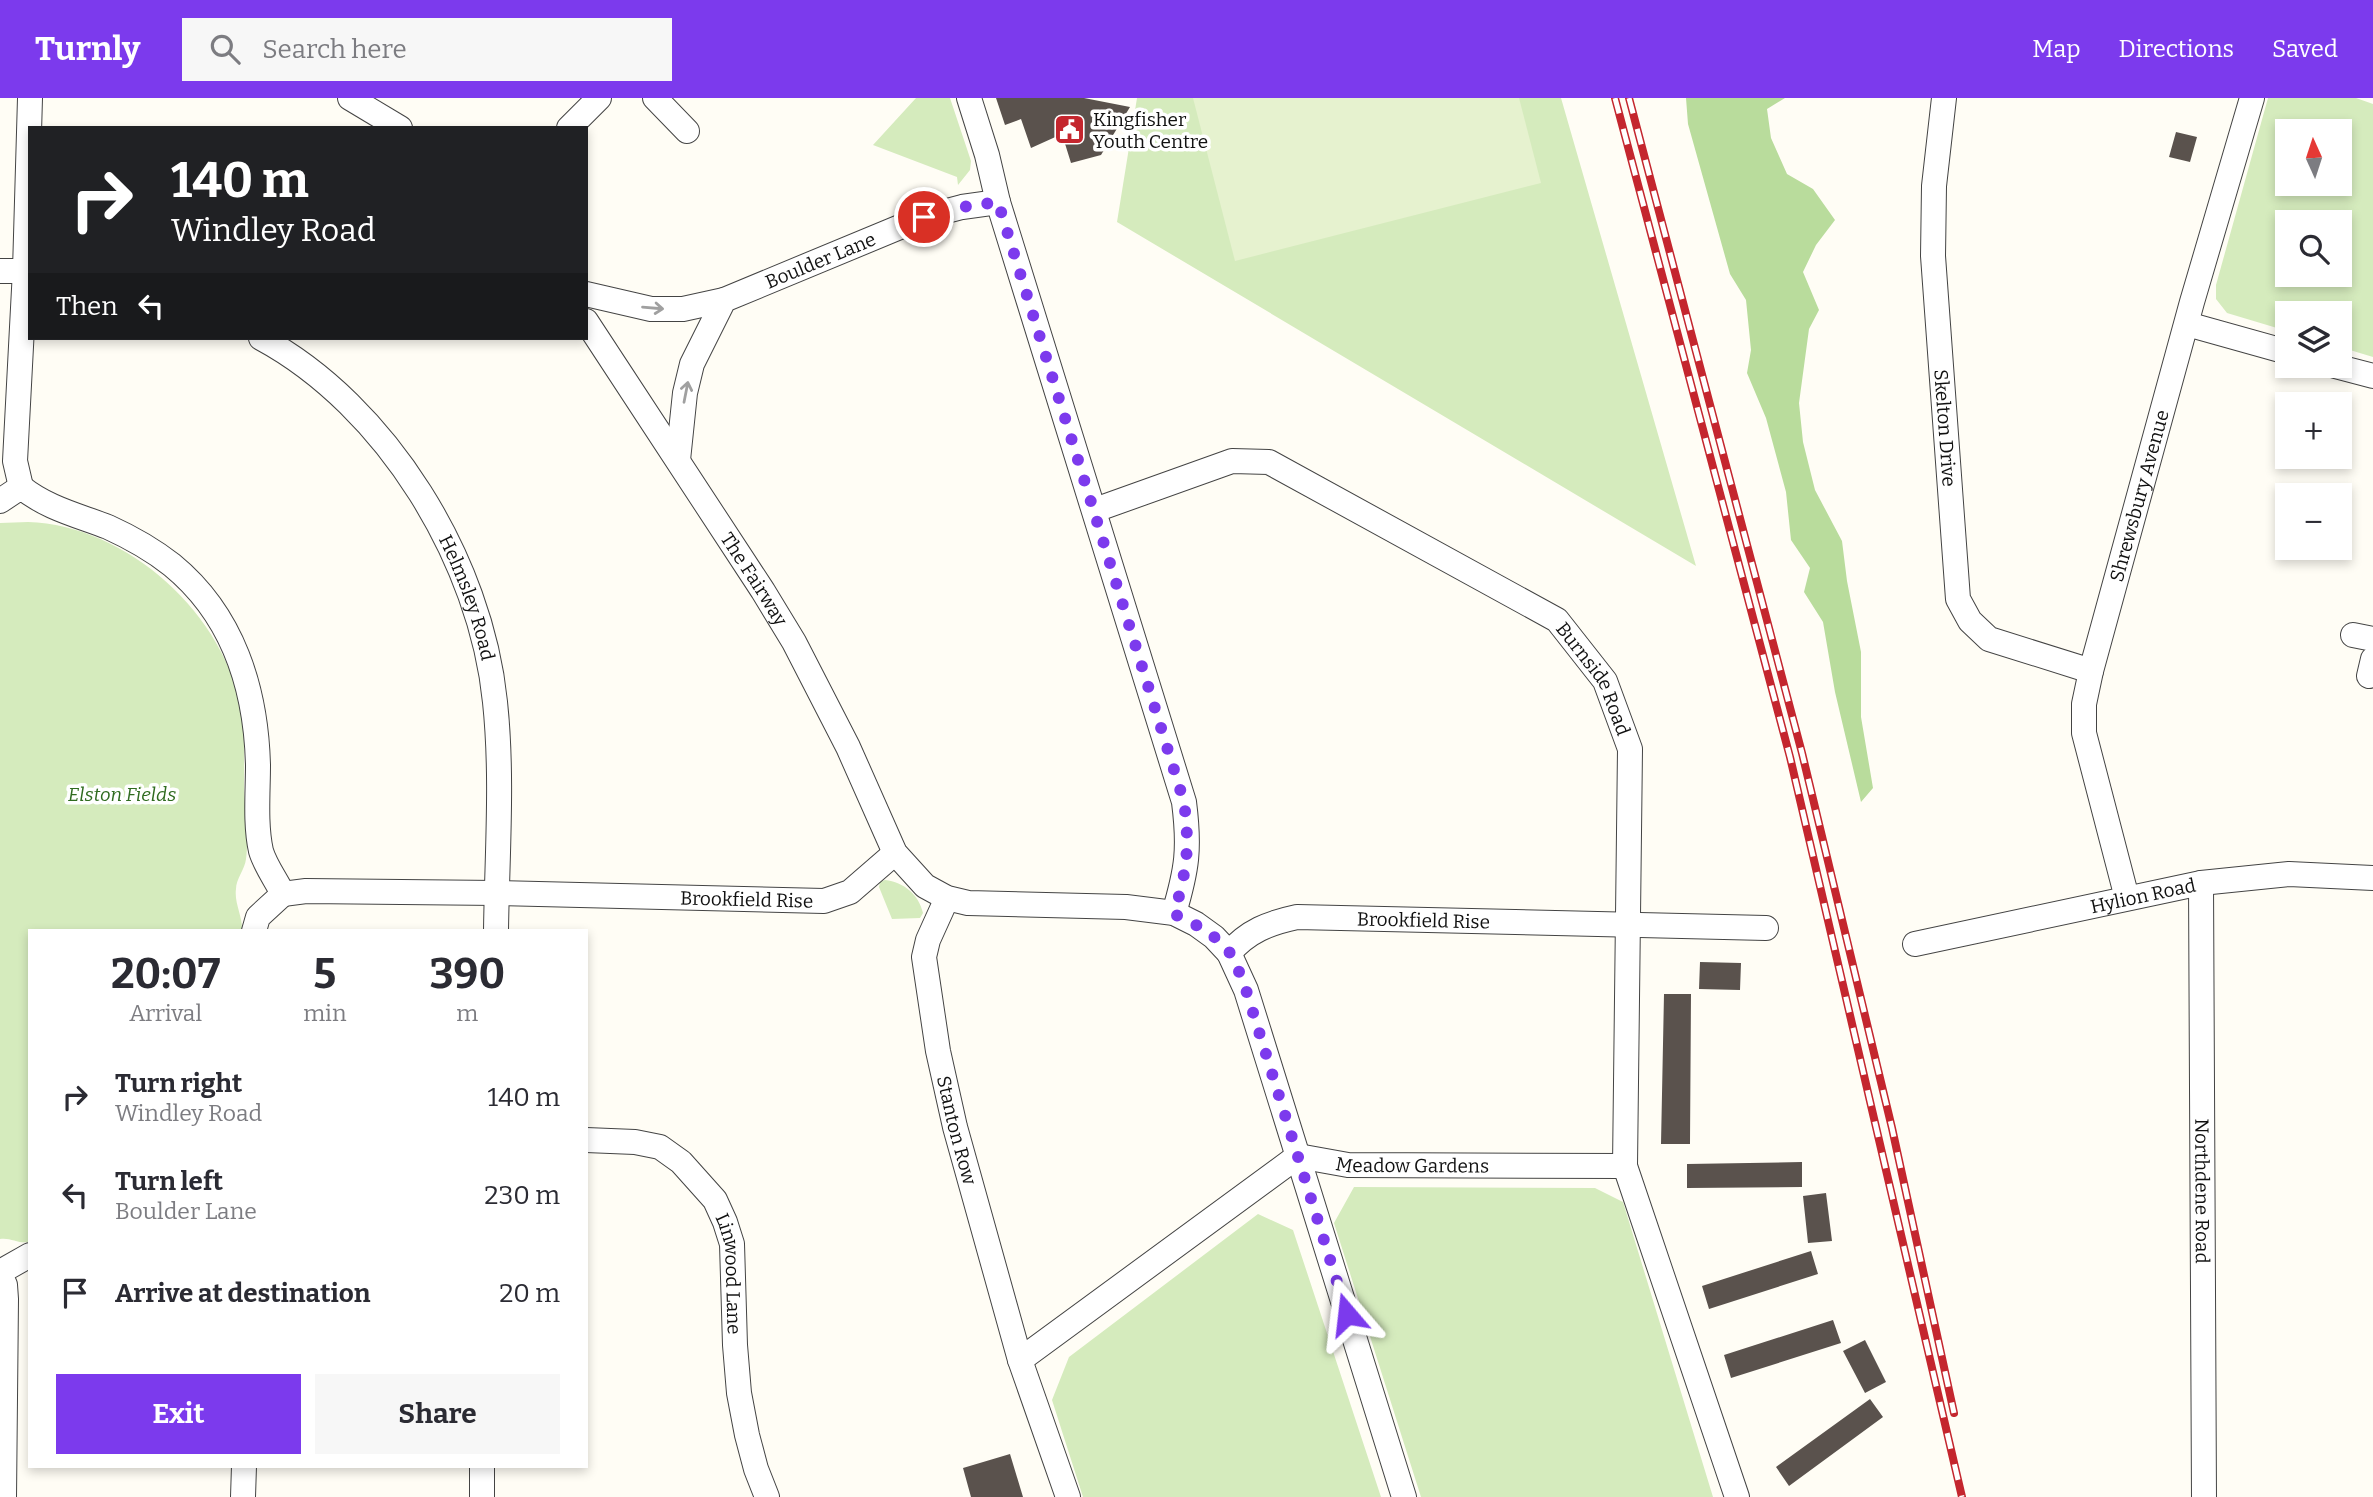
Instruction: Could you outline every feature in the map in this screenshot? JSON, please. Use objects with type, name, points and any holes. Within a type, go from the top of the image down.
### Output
[{"type":"street","points":[[30,98],[30,126]]},
{"type":"street","points":[[350,98],[397,126]]},
{"type":"street","points":[[571,126],[598,98]]},
{"type":"street","points":[[655,98],[687,131]]},
{"type":"street","points":[[969,98],[998,202],[1184,802],[1189,852],[1185,878],[1174,914]]},
{"type":"street","name":"Skelton Drive","points":[[1944,98],[1935,162],[1933,256],[1958,599],[1970,621],[1989,639],[2091,671]]},
{"type":"street","name":"Shrewsbury Avenue","points":[[2127,898],[2084,733],[2084,704],[2187,324],[2252,98]]},
{"type":"street","name":"Boulder Lane","points":[[588,293],[651,309],[683,309],[724,300],[924,217],[962,207],[998,202]]},
{"type":"street","points":[[28,213],[15,461],[21,487],[40,502],[110,528],[150,549],[192,584],[223,624],[237,651],[251,698],[257,737],[262,852],[283,894],[258,917],[255,929]]},
{"type":"street","points":[[0,271],[27,270]]},
{"type":"street","points":[[678,460],[685,393],[692,365],[724,300]]},
{"type":"street","name":"The Fairway","points":[[588,324],[794,642],[848,747],[895,853]]},
{"type":"street","points":[[2187,324],[2275,349]]},
{"type":"street","name":"Helmsley Road","points":[[264,340],[312,371],[356,411],[379,437],[420,494],[461,573],[483,635],[495,701],[498,767],[496,929]]},
{"type":"street","points":[[2352,370],[2373,376]]},
{"type":"street","name":"Burnside Road","points":[[1095,510],[1232,461],[1269,462],[1557,620],[1605,681],[1630,749],[1625,1166]]},
{"type":"street","points":[[0,501],[21,487]]},
{"type":"street","points":[[895,853],[925,886],[947,898],[989,905],[1126,907],[1174,914],[1196,924],[1214,937],[1229,953],[1246,990],[1404,1497]]},
{"type":"street","name":"Brookfield Rise","points":[[283,894],[306,891],[496,893],[824,901],[850,892],[895,853]]},
{"type":"street","name":"Hylion Road","points":[[1915,944],[2201,883],[2289,874],[2373,878]]},
{"type":"street","name":"Northdene Road","points":[[2201,883],[2204,1497]]},
{"type":"street","name":"Stanton Row","points":[[947,898],[928,940],[924,957],[925,976],[954,1127],[1020,1360]]},
{"type":"street","name":"Brookfield Rise","points":[[1229,953],[1242,939],[1270,922],[1297,917],[1766,928]]},
{"type":"street","name":"Linwood Lane","points":[[588,1140],[635,1142],[660,1147],[681,1162],[715,1200],[732,1244],[739,1393],[750,1447],[767,1497]]},
{"type":"street","points":[[1068,1497],[1020,1360],[1298,1156]]},
{"type":"street","name":"Meadow Gardens","points":[[1298,1156],[1348,1165],[1625,1166]]},
{"type":"street","points":[[1625,1166],[1737,1497]]},
{"type":"street","points":[[4,1497],[6,1299],[5,1285],[0,1273],[28,1256]]},
{"type":"street","points":[[243,1497],[244,1468]]},
{"type":"street","points":[[482,1468],[482,1497]]},
{"type":"green space","points":[[916,98],[950,98],[971,161],[970,170],[958,185],[957,177],[873,145]]},
{"type":"green space","points":[[1137,98],[1561,98],[1696,566],[1117,222]]},
{"type":"green space","points":[[1193,98],[1519,98],[1541,183],[1235,261]]},
{"type":"green space","points":[[1686,98],[1785,98],[1767,109],[1771,138],[1787,174],[1813,189],[1835,220],[1816,245],[1803,272],[1819,310],[1809,329],[1799,403],[1803,442],[1815,490],[1842,541],[1861,652],[1861,717],[1873,788],[1861,802],[1835,692],[1823,622],[1804,592],[1810,568],[1791,540],[1786,492],[1766,418],[1747,373],[1751,350],[1746,300],[1730,274],[1688,124]]},
{"type":"green space","points":[[2268,98],[2356,98],[2373,104],[2373,357],[2352,351],[2352,301],[2275,301],[2275,327],[2227,313],[2216,299],[2216,285]]},
{"type":"green space","name":"Elston Fields","points":[[28,522],[65,527],[101,539],[135,558],[166,582],[194,611],[216,643],[233,677],[242,714],[244,742],[247,842],[245,863],[236,889],[242,929],[28,929],[28,1242],[0,1239],[0,523]]},
{"type":"green space","points":[[885,880],[898,883],[914,895],[923,913],[920,918],[892,919],[879,887],[880,882]]},
{"type":"green space","points":[[1354,1187],[1595,1188],[1623,1202],[1713,1497],[1421,1497],[1334,1223]]},
{"type":"green space","points":[[1258,1214],[1293,1230],[1381,1497],[1083,1497],[1052,1400],[1069,1357]]},
{"type":"building","name":"Kingfisher Youth Centre","points":[[996,98],[1084,98],[1130,107],[1101,155],[1071,163],[1062,134],[1031,148],[1021,119],[1005,125]]},
{"type":"building","points":[[2176,132],[2197,137],[2190,162],[2169,157]]},
{"type":"building","points":[[1700,962],[1741,963],[1740,990],[1699,989]]},
{"type":"building","points":[[1664,994],[1691,994],[1690,1144],[1661,1144]]},
{"type":"building","points":[[1802,1162],[1802,1187],[1687,1188],[1687,1164]]},
{"type":"building","points":[[1826,1193],[1832,1241],[1808,1243],[1803,1196]]},
{"type":"building","points":[[1811,1251],[1818,1274],[1709,1309],[1702,1286]]},
{"type":"building","points":[[1833,1320],[1841,1343],[1731,1378],[1724,1355]]},
{"type":"building","points":[[1865,1340],[1886,1382],[1865,1393],[1843,1351]]},
{"type":"building","points":[[1870,1399],[1883,1417],[1789,1486],[1776,1467]]},
{"type":"building","points":[[1010,1454],[1023,1497],[971,1497],[963,1468]]},
{"type":"railway","points":[[1615,98],[1790,757],[1962,1497]]},
{"type":"railway","points":[[1629,98],[1802,753],[1892,1128],[1954,1413]]},
{"type":"place","name":"Kingfisher Youth Centre","points":[[1070,130]]},
{"type":"route","points":[[924,217],[962,207],[998,202],[1184,802],[1189,852],[1185,878],[1174,914],[1196,924],[1214,937],[1229,953],[1246,990],[1347,1314]]}]
